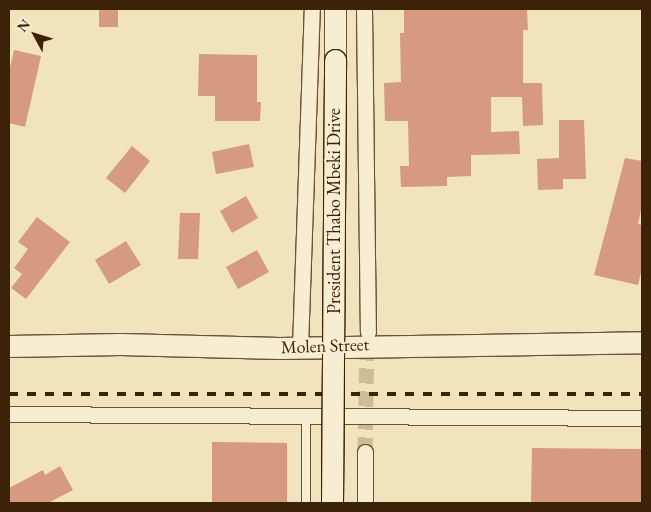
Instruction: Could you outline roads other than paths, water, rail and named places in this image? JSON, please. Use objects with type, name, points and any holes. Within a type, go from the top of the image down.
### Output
[{"type":"street","points":[[300,347],[312,9]]},
{"type":"street","name":"President Thabo Mbeki Drive","points":[[332,503],[336,9]]},
{"type":"street","points":[[364,9],[368,332]]},
{"type":"street","name":"Molen Street","points":[[9,346],[120,344],[300,347],[642,342]]},
{"type":"street","points":[[9,414],[642,418]]},
{"type":"street","points":[[365,452],[365,503]]},
{"type":"lane","points":[[306,416],[306,503]]},
{"type":"tunnel","points":[[365,452],[367,338]]},
{"type":"railway","points":[[9,394],[642,394]]}]
